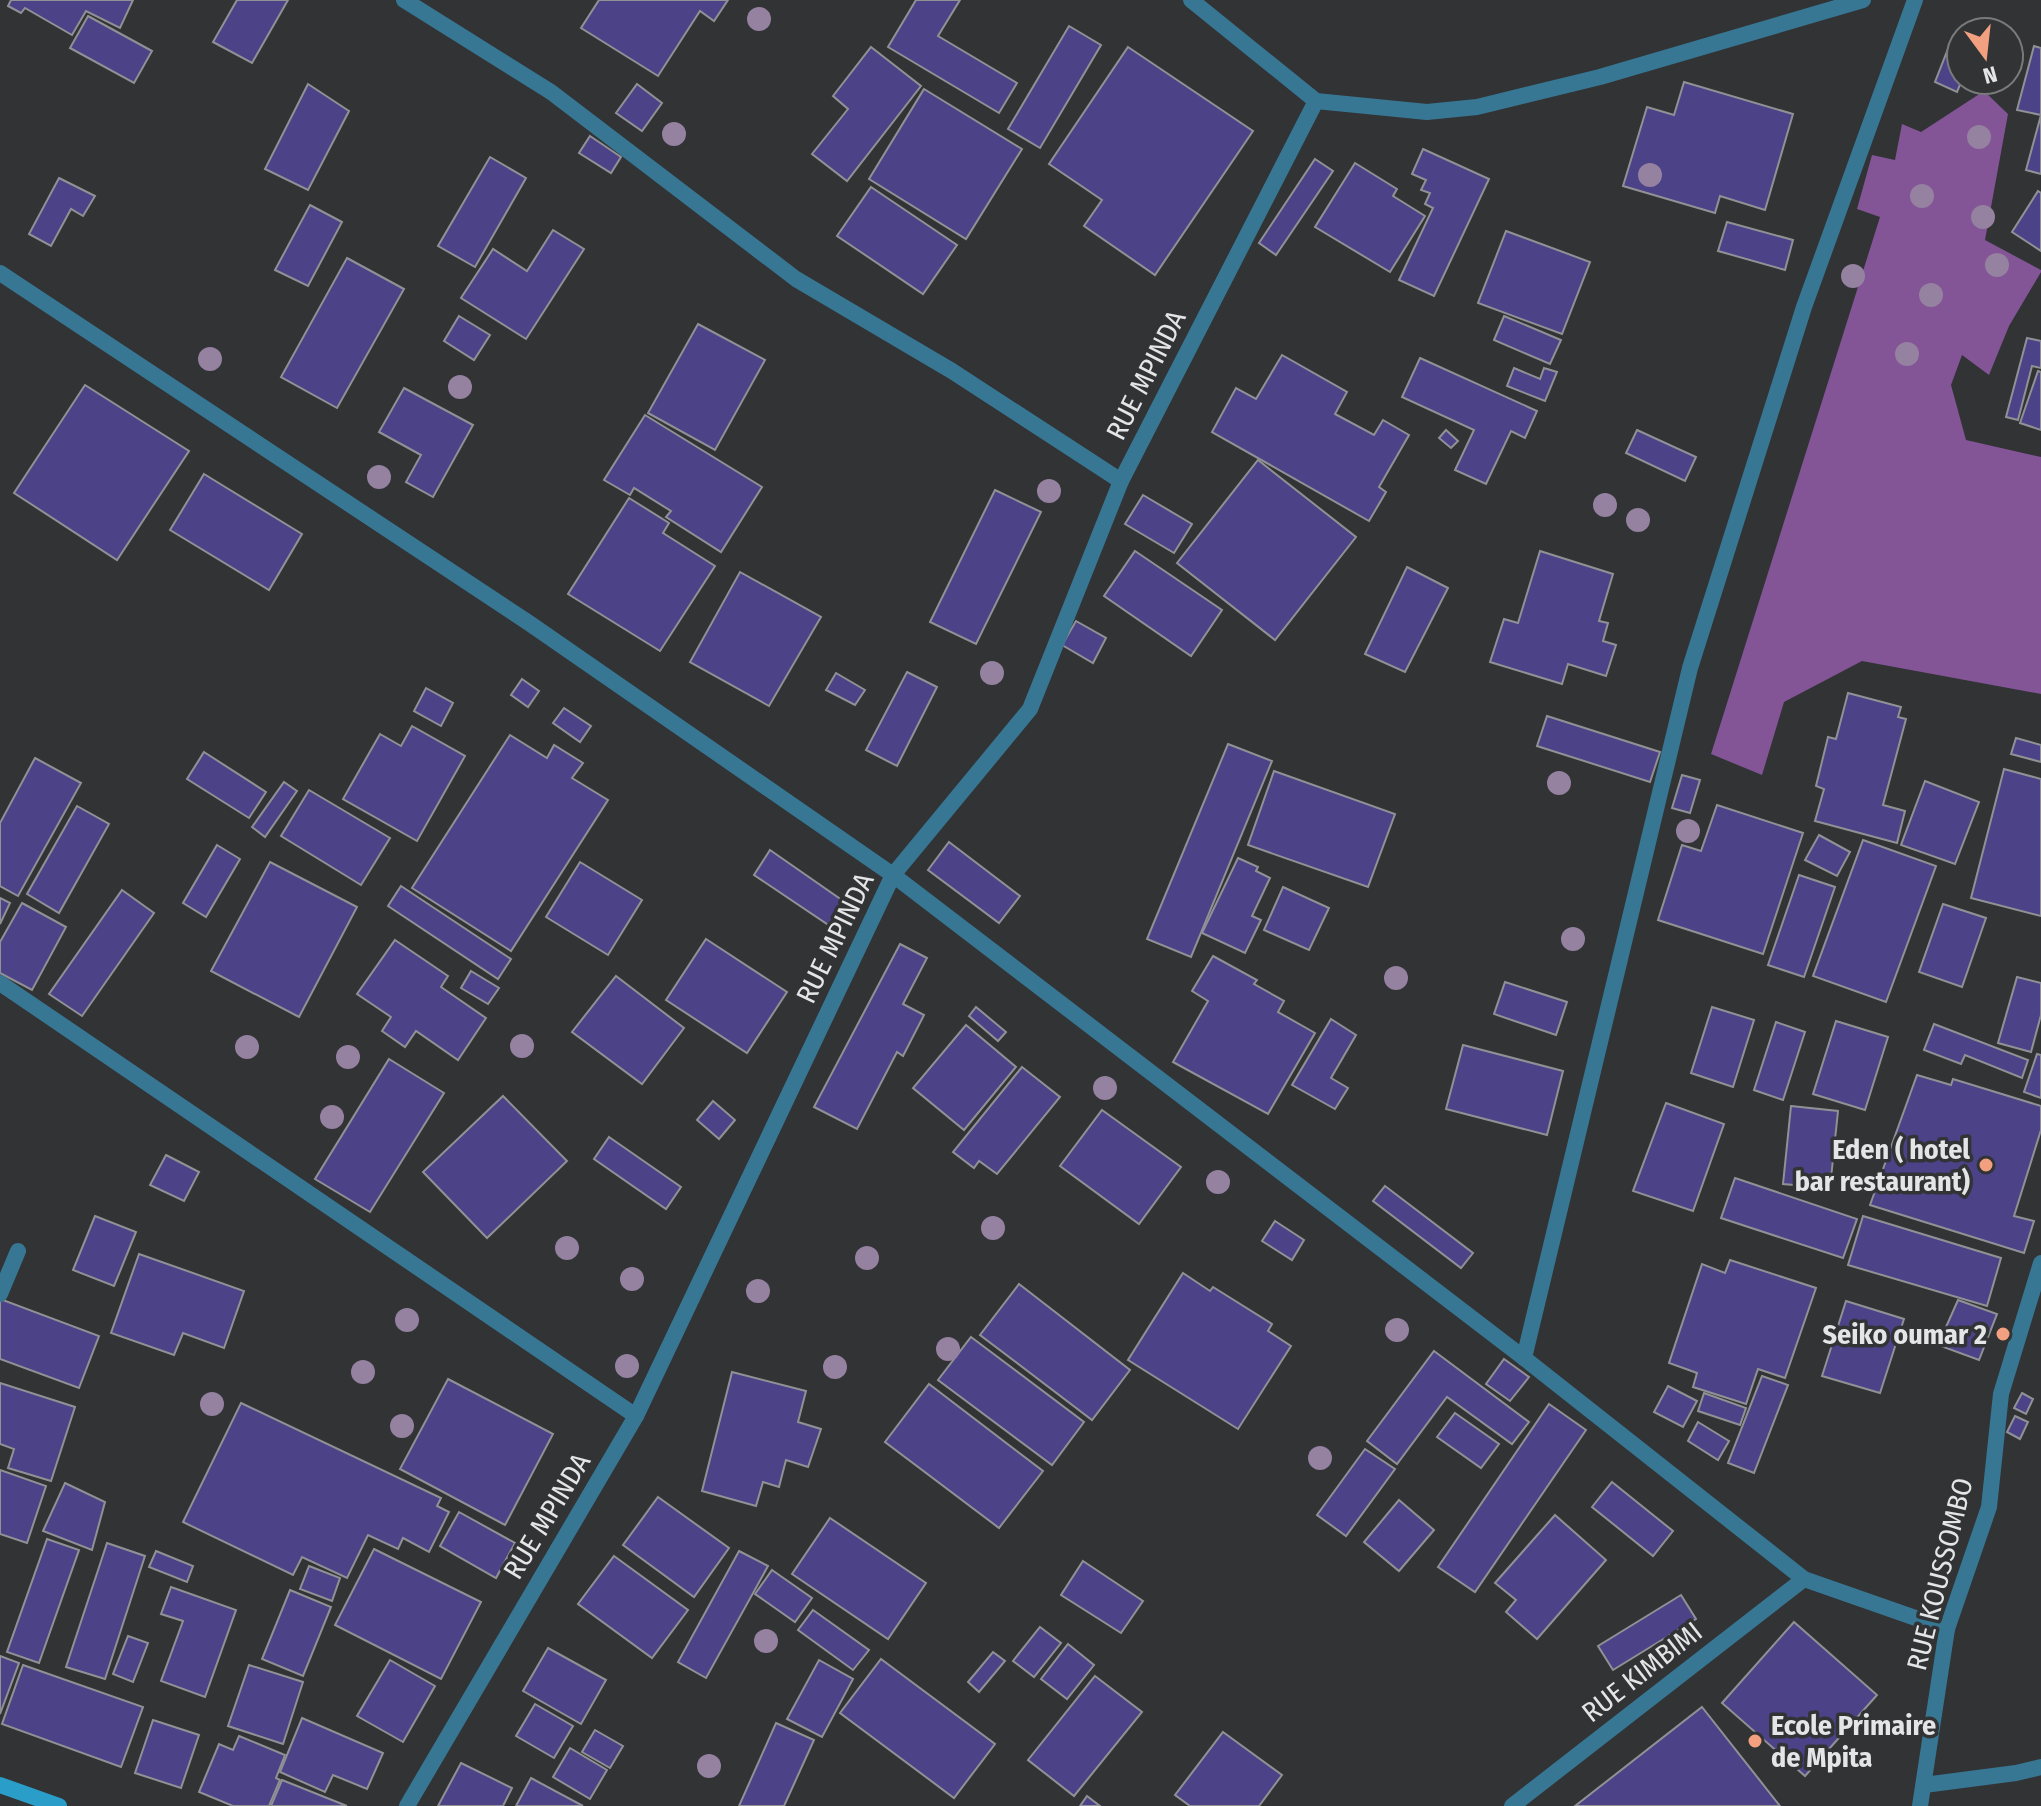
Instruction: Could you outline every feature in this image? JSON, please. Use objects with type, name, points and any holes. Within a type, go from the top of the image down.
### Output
[{"type":"street","points":[[404,0],[551,92],[796,279],[952,371],[1121,481]]},
{"type":"street","points":[[1191,0],[1316,101],[1427,112],[1477,107],[1600,77],[1863,0]]},
{"type":"street","points":[[1524,1358],[1690,668],[1804,307],[1915,0]]},
{"type":"street","name":"RUE MPINDA","points":[[407,1806],[636,1416],[893,875],[1030,709],[1121,481],[1316,101]]},
{"type":"street","points":[[0,273],[529,623],[893,875],[1524,1358],[1804,1579],[1947,1629]]},
{"type":"street","points":[[0,983],[636,1416]]},
{"type":"street","points":[[0,1294],[18,1251]]},
{"type":"street","name":"RUE KOUSSOMBO","points":[[1920,1806],[1947,1629],[1989,1507],[2001,1394],[2041,1263]]},
{"type":"street","name":"RUE KIMBIMI","points":[[1512,1806],[1804,1579]]},
{"type":"street","points":[[1924,1785],[2041,1767]]},
{"type":"street","points":[[0,1785],[59,1806]]},
{"type":"shaded area","points":[[1976,96],[1989,96],[2008,114],[1985,240],[2041,272],[2009,326],[1989,375],[1962,355],[1951,385],[1966,440],[2041,457],[2041,694],[1862,661],[1784,702],[1762,775],[1711,754],[1880,217],[1857,209],[1872,155],[1895,160],[1902,124],[1921,132]]},
{"type":"building","points":[[11,0],[133,0],[120,28],[86,11],[72,35],[25,8],[21,13],[8,6]]},
{"type":"building","points":[[237,0],[288,0],[252,63],[213,42]]},
{"type":"building","points":[[599,0],[728,0],[714,21],[700,11],[658,76],[581,28]]},
{"type":"building","points":[[916,0],[960,0],[938,36],[1017,83],[999,113],[888,47]]},
{"type":"building","points":[[88,16],[152,51],[134,83],[70,48]]},
{"type":"building","points":[[1069,26],[1101,45],[1040,148],[1008,129]]},
{"type":"building","points":[[2034,46],[2041,48],[2041,115],[2017,110],[2021,96],[2025,96],[2025,80]]},
{"type":"building","points":[[871,47],[921,86],[847,181],[812,154],[848,109],[833,96]]},
{"type":"building","points":[[1128,47],[1253,131],[1155,275],[1084,226],[1102,200],[1049,164]]},
{"type":"building","points":[[1945,56],[1945,87],[1935,82]]},
{"type":"building","points":[[1684,82],[1793,114],[1765,210],[1720,196],[1715,213],[1623,186],[1647,107],[1674,115]]},
{"type":"building","points":[[308,84],[349,111],[308,190],[265,169]]},
{"type":"building","points":[[637,84],[662,103],[642,131],[616,113]]},
{"type":"building","points":[[924,89],[1022,149],[966,239],[869,179]]},
{"type":"building","points":[[2041,115],[2041,174],[2026,170]]},
{"type":"building","points":[[590,136],[621,157],[611,173],[579,153]]},
{"type":"building","points":[[1423,149],[1489,179],[1434,296],[1399,280],[1433,208],[1425,204],[1430,193],[1421,190],[1426,180],[1412,174]]},
{"type":"building","points":[[490,157],[526,178],[475,267],[438,246]]},
{"type":"building","points":[[1315,159],[1333,171],[1276,255],[1259,243]]},
{"type":"building","points":[[1355,163],[1397,189],[1393,196],[1425,216],[1390,272],[1315,227]]},
{"type":"building","points":[[59,178],[95,196],[83,216],[71,209],[51,246],[29,234]]},
{"type":"building","points":[[871,187],[957,245],[923,294],[837,236]]},
{"type":"building","points":[[2038,191],[2041,193],[2041,251],[2012,232]]},
{"type":"building","points":[[310,205],[342,222],[308,286],[275,270]]},
{"type":"building","points":[[1727,222],[1793,240],[1785,270],[1718,251]]},
{"type":"building","points":[[553,230],[584,249],[526,339],[461,298],[493,249],[527,271]]},
{"type":"building","points":[[1506,231],[1590,262],[1562,334],[1478,303]]},
{"type":"building","points":[[347,258],[404,289],[337,408],[281,377]]},
{"type":"building","points":[[459,316],[490,335],[474,360],[444,341]]},
{"type":"building","points":[[1504,316],[1561,340],[1550,364],[1494,340]]},
{"type":"building","points":[[698,324],[765,360],[715,450],[648,413]]},
{"type":"building","points":[[2027,338],[2041,341],[2041,368],[2032,366],[2018,420],[2006,417]]},
{"type":"building","points":[[1282,355],[1347,392],[1335,414],[1374,435],[1383,420],[1409,435],[1379,487],[1386,492],[1369,521],[1212,432],[1236,388],[1256,399]]},
{"type":"building","points":[[1420,358],[1537,411],[1525,438],[1511,431],[1486,484],[1455,470],[1474,430],[1402,397]]},
{"type":"building","points":[[1514,368],[1540,379],[1544,368],[1557,372],[1545,401],[1507,386]]},
{"type":"building","points":[[2038,371],[2041,372],[2041,430],[2020,423]]},
{"type":"building","points":[[85,385],[189,451],[117,560],[14,493]]},
{"type":"building","points":[[404,388],[473,425],[433,497],[406,482],[421,455],[379,432]]},
{"type":"building","points":[[645,415],[762,487],[721,552],[666,517],[671,511],[634,488],[630,495],[604,480]]},
{"type":"building","points":[[1446,430],[1458,441],[1451,448],[1439,438]]},
{"type":"building","points":[[1637,430],[1696,457],[1685,481],[1626,453]]},
{"type":"building","points":[[1258,460],[1356,537],[1275,640],[1177,563]]},
{"type":"building","points":[[204,474],[302,534],[269,590],[170,530]]},
{"type":"building","points":[[995,490],[1041,512],[976,644],[930,622]]},
{"type":"building","points":[[1143,495],[1192,524],[1174,553],[1125,524]]},
{"type":"building","points":[[629,498],[669,523],[663,533],[715,566],[660,651],[568,594]]},
{"type":"building","points":[[1135,551],[1222,610],[1191,656],[1104,596]]},
{"type":"building","points":[[1540,551],[1613,574],[1599,621],[1608,623],[1603,641],[1616,645],[1606,676],[1568,664],[1562,684],[1490,662],[1504,619],[1518,623]]},
{"type":"building","points":[[1407,567],[1448,588],[1405,672],[1365,654]]},
{"type":"building","points":[[740,572],[821,617],[769,706],[690,662]]},
{"type":"building","points":[[1076,621],[1106,638],[1093,663],[1062,645]]},
{"type":"building","points":[[907,672],[937,687],[897,766],[866,750]]},
{"type":"building","points":[[836,673],[865,690],[855,705],[826,690]]},
{"type":"building","points":[[522,679],[539,691],[528,707],[511,695]]},
{"type":"building","points":[[426,688],[453,703],[441,726],[414,711]]},
{"type":"building","points":[[1848,693],[1901,707],[1898,717],[1906,719],[1883,805],[1905,811],[1897,843],[1815,821],[1824,789],[1816,786],[1828,737],[1836,739]]},
{"type":"building","points":[[564,708],[591,726],[580,742],[553,723]]},
{"type":"building","points":[[1547,716],[1660,752],[1650,782],[1537,746]]},
{"type":"building","points":[[412,726],[465,756],[417,841],[343,799],[380,734],[401,746]]},
{"type":"building","points":[[510,735],[547,758],[554,745],[583,763],[572,778],[608,800],[511,951],[412,888]]},
{"type":"building","points":[[2016,738],[2041,745],[2041,762],[2011,754]]},
{"type":"building","points":[[1228,744],[1272,761],[1191,957],[1147,939]]},
{"type":"building","points":[[204,752],[266,792],[249,818],[187,779]]},
{"type":"building","points":[[35,758],[81,783],[18,896],[0,886],[0,823]]},
{"type":"building","points":[[2004,769],[2041,779],[2041,916],[1971,898]]},
{"type":"building","points":[[1274,771],[1395,814],[1368,887],[1248,845]]},
{"type":"building","points":[[1682,775],[1700,780],[1690,813],[1672,808]]},
{"type":"building","points":[[1925,781],[1979,802],[1955,864],[1901,845]]},
{"type":"building","points":[[284,782],[297,791],[265,837],[252,827]]},
{"type":"building","points":[[309,790],[390,838],[361,885],[281,836]]},
{"type":"building","points":[[1717,805],[1803,833],[1763,954],[1658,920],[1682,845],[1701,851]]},
{"type":"building","points":[[77,806],[109,824],[59,913],[27,894]]},
{"type":"building","points":[[1819,835],[1850,852],[1837,876],[1805,860]]},
{"type":"building","points":[[1863,840],[1936,866],[1886,1002],[1813,976]]},
{"type":"building","points":[[949,842],[1020,896],[999,923],[928,870]]},
{"type":"building","points":[[217,845],[240,859],[206,917],[183,903]]},
{"type":"building","points":[[770,850],[849,905],[833,928],[754,875]]},
{"type":"building","points":[[1238,858],[1258,867],[1256,871],[1270,878],[1252,916],[1261,920],[1245,953],[1202,933]]},
{"type":"building","points":[[270,862],[357,907],[299,1017],[211,971]]},
{"type":"building","points":[[580,862],[642,900],[608,955],[546,917]]},
{"type":"building","points":[[1799,875],[1835,887],[1804,977],[1768,965]]},
{"type":"building","points":[[401,886],[511,959],[498,979],[388,906]]},
{"type":"building","points":[[1283,887],[1329,908],[1309,950],[1264,930]]},
{"type":"building","points":[[122,890],[154,913],[82,1016],[49,994]]},
{"type":"building","points":[[0,898],[10,903],[0,924]]},
{"type":"building","points":[[22,903],[66,927],[32,990],[0,973],[0,942]]},
{"type":"building","points":[[1943,904],[1986,918],[1962,987],[1919,972]]},
{"type":"building","points":[[706,939],[787,992],[747,1053],[666,1000]]},
{"type":"building","points":[[395,940],[448,976],[441,987],[486,1018],[458,1060],[416,1031],[405,1047],[382,1031],[391,1017],[357,994]]},
{"type":"building","points":[[900,944],[927,958],[903,1004],[924,1015],[903,1056],[897,1052],[857,1129],[814,1107]]},
{"type":"building","points":[[1213,956],[1257,980],[1254,984],[1284,1001],[1278,1012],[1315,1033],[1268,1114],[1173,1062],[1208,1001],[1192,991]]},
{"type":"building","points":[[471,971],[499,988],[488,1004],[461,988]]},
{"type":"building","points":[[616,976],[684,1028],[642,1084],[572,1032]]},
{"type":"building","points":[[2017,977],[2041,983],[2041,1015],[2031,1052],[1998,1043]]},
{"type":"building","points":[[1505,982],[1567,1002],[1556,1035],[1494,1014]]},
{"type":"building","points":[[976,1007],[1006,1032],[998,1041],[969,1016]]},
{"type":"building","points":[[1712,1007],[1754,1020],[1733,1087],[1691,1073]]},
{"type":"building","points":[[1331,1019],[1356,1035],[1331,1078],[1348,1088],[1335,1109],[1292,1085]]},
{"type":"building","points":[[1836,1021],[1888,1037],[1865,1110],[1813,1094]]},
{"type":"building","points":[[1776,1022],[1805,1032],[1783,1100],[1754,1090]]},
{"type":"building","points":[[1934,1024],[2028,1060],[2022,1078],[1965,1055],[1961,1064],[1924,1050]]},
{"type":"building","points":[[966,1025],[1016,1067],[964,1130],[913,1088]]},
{"type":"building","points":[[1463,1045],[1563,1071],[1547,1135],[1446,1109]]},
{"type":"building","points":[[2037,1054],[2041,1055],[2041,1098],[2024,1092]]},
{"type":"building","points":[[389,1059],[444,1093],[370,1212],[315,1179]]},
{"type":"building","points":[[1022,1067],[1060,1097],[997,1174],[979,1161],[974,1168],[953,1152]]},
{"type":"building","points":[[1917,1075],[1951,1085],[1953,1079],[2041,1106],[2041,1130],[2014,1216],[2034,1221],[2024,1253],[1870,1205]]},
{"type":"building","points":[[503,1096],[567,1161],[487,1238],[423,1172]]},
{"type":"building","points":[[713,1101],[735,1120],[719,1139],[697,1120]]},
{"type":"building","points":[[1666,1103],[1724,1124],[1693,1211],[1633,1191]]},
{"type":"building","points":[[1791,1106],[1838,1111],[1830,1188],[1783,1184]]},
{"type":"building","points":[[1102,1110],[1181,1167],[1139,1224],[1060,1166]]},
{"type":"building","points":[[609,1137],[681,1187],[666,1209],[594,1159]]},
{"type":"building","points":[[166,1155],[199,1172],[184,1201],[150,1185]]},
{"type":"building","points":[[1735,1178],[1857,1219],[1843,1258],[1721,1218]]},
{"type":"building","points":[[1385,1186],[1473,1253],[1461,1268],[1373,1201]]},
{"type":"building","points":[[95,1216],[136,1232],[114,1286],[73,1270]]},
{"type":"building","points":[[1863,1216],[2001,1258],[1987,1306],[1848,1265]]},
{"type":"building","points":[[1275,1221],[1304,1240],[1292,1260],[1262,1241]]},
{"type":"building","points":[[139,1254],[244,1291],[224,1348],[183,1333],[174,1355],[111,1333]]},
{"type":"building","points":[[1730,1260],[1816,1288],[1785,1378],[1758,1369],[1746,1404],[1693,1387],[1697,1373],[1669,1363],[1702,1264],[1725,1273]]},
{"type":"building","points":[[1183,1273],[1210,1291],[1213,1287],[1272,1324],[1268,1331],[1291,1346],[1238,1429],[1128,1360]]},
{"type":"building","points":[[1019,1284],[1130,1370],[1092,1420],[980,1335]]},
{"type":"building","points":[[0,1299],[99,1336],[79,1388],[0,1359]]},
{"type":"building","points":[[1958,1300],[1997,1314],[1979,1360],[1938,1345]]},
{"type":"building","points":[[1846,1301],[1904,1319],[1880,1393],[1822,1376]]},
{"type":"building","points":[[971,1337],[1084,1422],[1052,1465],[938,1380]]},
{"type":"building","points":[[1434,1351],[1529,1422],[1512,1444],[1447,1397],[1397,1464],[1367,1441]]},
{"type":"building","points":[[1504,1359],[1529,1377],[1510,1401],[1486,1384]]},
{"type":"building","points":[[732,1372],[806,1391],[798,1422],[821,1429],[808,1467],[786,1460],[779,1487],[763,1482],[756,1506],[702,1491]]},
{"type":"building","points":[[1762,1376],[1788,1385],[1754,1473],[1728,1463]]},
{"type":"building","points":[[448,1379],[553,1434],[505,1525],[400,1469]]},
{"type":"building","points":[[0,1383],[75,1407],[51,1481],[8,1468],[14,1449],[0,1444]]},
{"type":"building","points":[[929,1384],[1043,1471],[999,1528],[885,1442]]},
{"type":"building","points":[[1668,1386],[1697,1401],[1683,1427],[1654,1412]]},
{"type":"building","points":[[1704,1393],[1746,1408],[1740,1425],[1698,1411]]},
{"type":"building","points":[[2022,1393],[2033,1399],[2026,1414],[2014,1408]]},
{"type":"building","points":[[241,1403],[441,1498],[437,1506],[449,1512],[429,1552],[403,1538],[398,1549],[368,1535],[347,1578],[302,1557],[293,1575],[183,1522]]},
{"type":"building","points":[[1549,1404],[1586,1430],[1475,1592],[1438,1567]]},
{"type":"building","points":[[1455,1413],[1499,1444],[1481,1468],[1437,1437]]},
{"type":"building","points":[[2015,1416],[2028,1422],[2020,1439],[2007,1432]]},
{"type":"building","points":[[1698,1422],[1729,1441],[1718,1460],[1688,1441]]},
{"type":"building","points":[[1365,1449],[1395,1469],[1346,1536],[1317,1515]]},
{"type":"building","points":[[0,1470],[46,1486],[27,1543],[0,1534]]},
{"type":"building","points":[[1612,1482],[1673,1531],[1653,1556],[1592,1507]]},
{"type":"building","points":[[65,1483],[105,1502],[92,1550],[43,1531]]},
{"type":"building","points":[[658,1497],[729,1548],[694,1597],[623,1545]]},
{"type":"building","points":[[1399,1500],[1434,1530],[1399,1571],[1364,1542]]},
{"type":"building","points":[[459,1512],[515,1543],[496,1578],[440,1546]]},
{"type":"building","points":[[1555,1515],[1606,1560],[1537,1639],[1506,1612],[1516,1600],[1495,1583]]},
{"type":"building","points":[[830,1518],[926,1583],[888,1639],[792,1574]]},
{"type":"building","points":[[47,1539],[79,1550],[39,1663],[7,1652]]},
{"type":"building","points":[[107,1543],[145,1556],[105,1679],[66,1667]]},
{"type":"building","points":[[374,1549],[481,1602],[441,1679],[335,1625]]},
{"type":"building","points":[[156,1551],[193,1566],[187,1582],[149,1567]]},
{"type":"building","points":[[739,1551],[768,1566],[706,1678],[678,1662]]},
{"type":"building","points":[[614,1556],[688,1610],[652,1658],[578,1604]]},
{"type":"building","points":[[1083,1561],[1143,1601],[1121,1633],[1061,1595]]},
{"type":"building","points":[[309,1566],[340,1578],[332,1601],[300,1589]]},
{"type":"building","points":[[772,1570],[812,1598],[795,1622],[755,1594]]},
{"type":"building","points":[[171,1587],[236,1610],[205,1697],[161,1681],[183,1621],[161,1614]]},
{"type":"building","points":[[290,1590],[331,1607],[303,1676],[262,1659]]},
{"type":"building","points":[[1681,1595],[1696,1619],[1613,1670],[1598,1646]]},
{"type":"building","points":[[813,1610],[869,1650],[853,1670],[798,1630]]},
{"type":"building","points":[[1794,1622],[1877,1695],[1805,1776],[1722,1703]]},
{"type":"building","points":[[1040,1627],[1061,1643],[1034,1677],[1013,1661]]},
{"type":"building","points":[[128,1636],[148,1643],[133,1682],[113,1674]]},
{"type":"building","points":[[1068,1644],[1094,1665],[1067,1699],[1041,1679]]},
{"type":"building","points":[[548,1648],[606,1680],[581,1724],[523,1691]]},
{"type":"building","points":[[993,1652],[1005,1661],[979,1692],[968,1682]]},
{"type":"building","points":[[0,1656],[19,1663],[0,1714]]},
{"type":"building","points":[[881,1659],[995,1744],[954,1798],[840,1713]]},
{"type":"building","points":[[390,1660],[435,1686],[403,1742],[357,1716]]},
{"type":"building","points":[[819,1660],[853,1679],[822,1737],[787,1719]]},
{"type":"building","points":[[23,1665],[143,1707],[121,1767],[2,1724]]},
{"type":"building","points":[[249,1665],[303,1682],[283,1744],[228,1726]]},
{"type":"building","points":[[1095,1676],[1142,1712],[1074,1796],[1028,1760]]},
{"type":"building","points":[[535,1704],[573,1726],[554,1758],[516,1736]]},
{"type":"building","points":[[1702,1707],[1780,1806],[1575,1806]]},
{"type":"building","points":[[302,1718],[383,1753],[367,1789],[333,1775],[325,1792],[280,1772]]},
{"type":"building","points":[[153,1720],[199,1735],[181,1788],[135,1773]]},
{"type":"building","points":[[776,1723],[814,1740],[784,1806],[739,1806]]},
{"type":"building","points":[[595,1730],[623,1746],[610,1768],[582,1752]]},
{"type":"building","points":[[1223,1732],[1282,1775],[1259,1806],[1190,1806],[1175,1795]]},
{"type":"building","points":[[239,1736],[285,1755],[276,1778],[280,1780],[269,1806],[233,1806],[199,1792],[219,1744],[233,1750]]},
{"type":"building","points":[[570,1748],[607,1770],[590,1799],[553,1777]]},
{"type":"building","points":[[461,1763],[512,1788],[503,1806],[438,1806]]},
{"type":"building","points":[[531,1778],[583,1806],[516,1806]]},
{"type":"building","points":[[282,1780],[347,1806],[271,1806]]},
{"type":"building","points":[[1087,1796],[1100,1806],[1080,1806]]},
{"type":"place","name":"Eden ( hotel bar restaurant)","points":[[1986,1165]]},
{"type":"place","name":"Seiko oumar 2","points":[[2003,1334]]},
{"type":"place","name":"Ecole Primaire de Mpita","points":[[1755,1741]]}]
